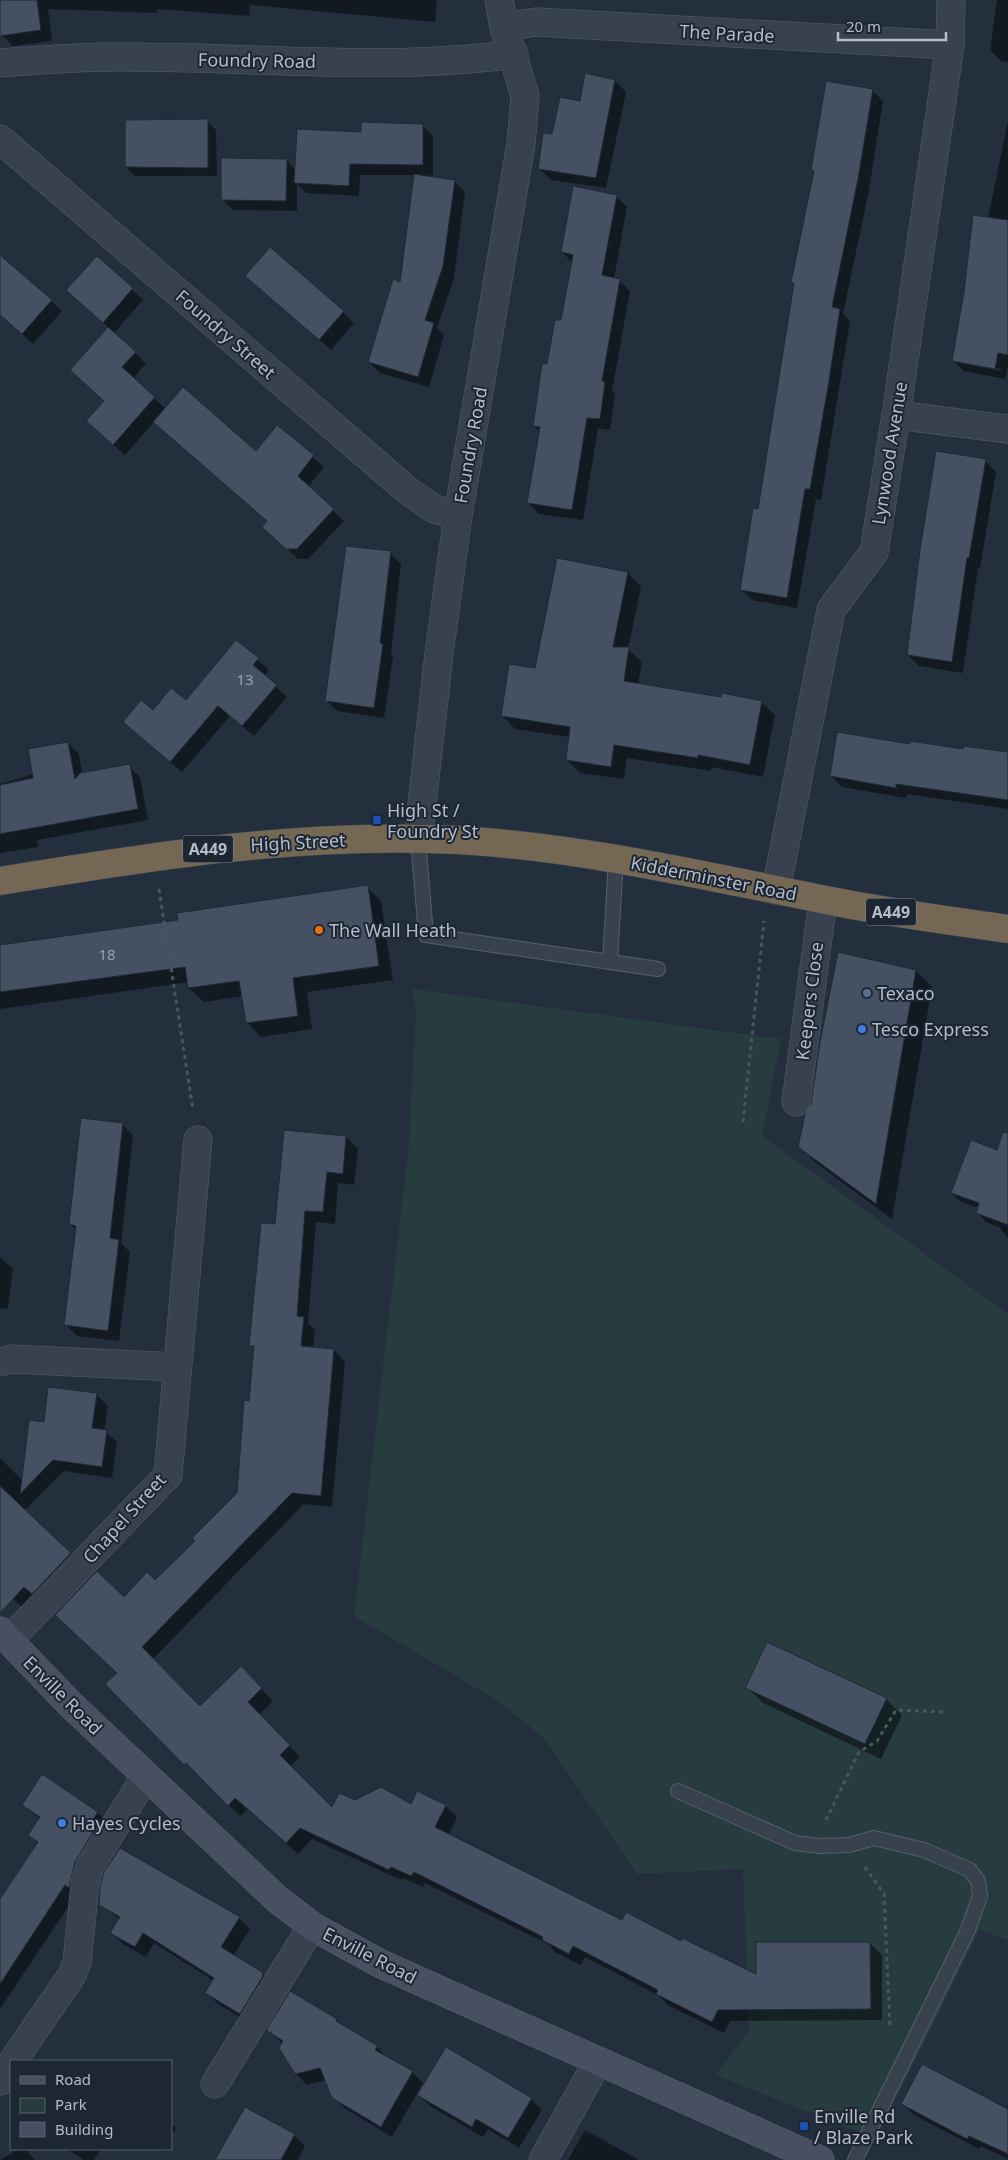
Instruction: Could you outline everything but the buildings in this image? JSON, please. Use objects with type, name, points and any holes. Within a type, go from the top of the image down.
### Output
[{"type":"highway","name":"High Street","points":[[0,881],[154,855],[273,842],[345,839],[418,839]]},
{"type":"highway","name":"Kidderminster Road","points":[[418,839],[541,847],[616,859],[822,900],[1008,929]]},
{"type":"street","name":"Foundry Road","points":[[418,839],[436,674],[458,515],[521,144],[525,96],[514,54],[504,27],[499,0]]},
{"type":"street","name":"Lynwood Avenue","points":[[772,889],[832,610],[874,552],[950,45],[951,0]]},
{"type":"street","name":"The Parade","points":[[504,27],[536,22],[950,45]]},
{"type":"street","name":"Foundry Road","points":[[0,63],[116,57],[366,62],[487,58],[514,54]]},
{"type":"street","name":"Foundry Street","points":[[0,139],[407,490],[434,509],[458,515]]},
{"type":"street","points":[[896,415],[1008,429]]},
{"type":"street","name":"Keepers Close","points":[[796,1102],[822,900]]},
{"type":"street","name":"Chapel Street","points":[[4,1635],[168,1475],[176,1367],[198,1140]]},
{"type":"street","points":[[0,1362],[12,1358],[176,1367]]},
{"type":"street","name":"Enville Road","points":[[4,1635],[70,1704],[146,1776],[277,1899],[312,1926],[379,1963],[820,2160]]},
{"type":"street","points":[[14,2060],[72,1975],[77,1963],[85,1884],[90,1866],[146,1776]]},
{"type":"street","points":[[215,2084],[312,1926]]},
{"type":"street","points":[[543,2160],[598,2060]]},
{"type":"street","points":[[0,2081],[10,2066]]},
{"type":"lane","points":[[418,839],[426,935],[658,969]]},
{"type":"lane","points":[[610,962],[616,859]]},
{"type":"lane","points":[[678,1791],[794,1843],[849,1845],[874,1838],[924,1850],[970,1870],[978,1881],[980,1896],[968,1930],[855,2160]]},
{"type":"path","points":[[154,855],[198,1140]]},
{"type":"path","points":[[743,1122],[772,889]]},
{"type":"path","points":[[813,1845],[859,1752],[877,1742],[896,1710],[944,1712]]},
{"type":"path","points":[[849,1845],[884,1894],[890,2033]]},
{"type":"green space","points":[[412,989],[781,1039],[762,1136],[1008,1314],[1008,1940],[980,1930],[876,2139],[716,2075],[749,2030],[743,1869],[637,1874],[544,1738],[498,1701],[354,1616],[409,1144],[416,1009]]},
{"type":"place","name":"High St / Foundry St","points":[[377,820]]},
{"type":"place","name":"The Wall Heath","points":[[319,930]]},
{"type":"place","name":"Texaco","points":[[867,993]]},
{"type":"place","name":"Tesco Express","points":[[862,1029]]},
{"type":"place","name":"Hayes Cycles","points":[[62,1823]]},
{"type":"place","name":"Enville Rd / Blaze Park","points":[[804,2126]]}]
